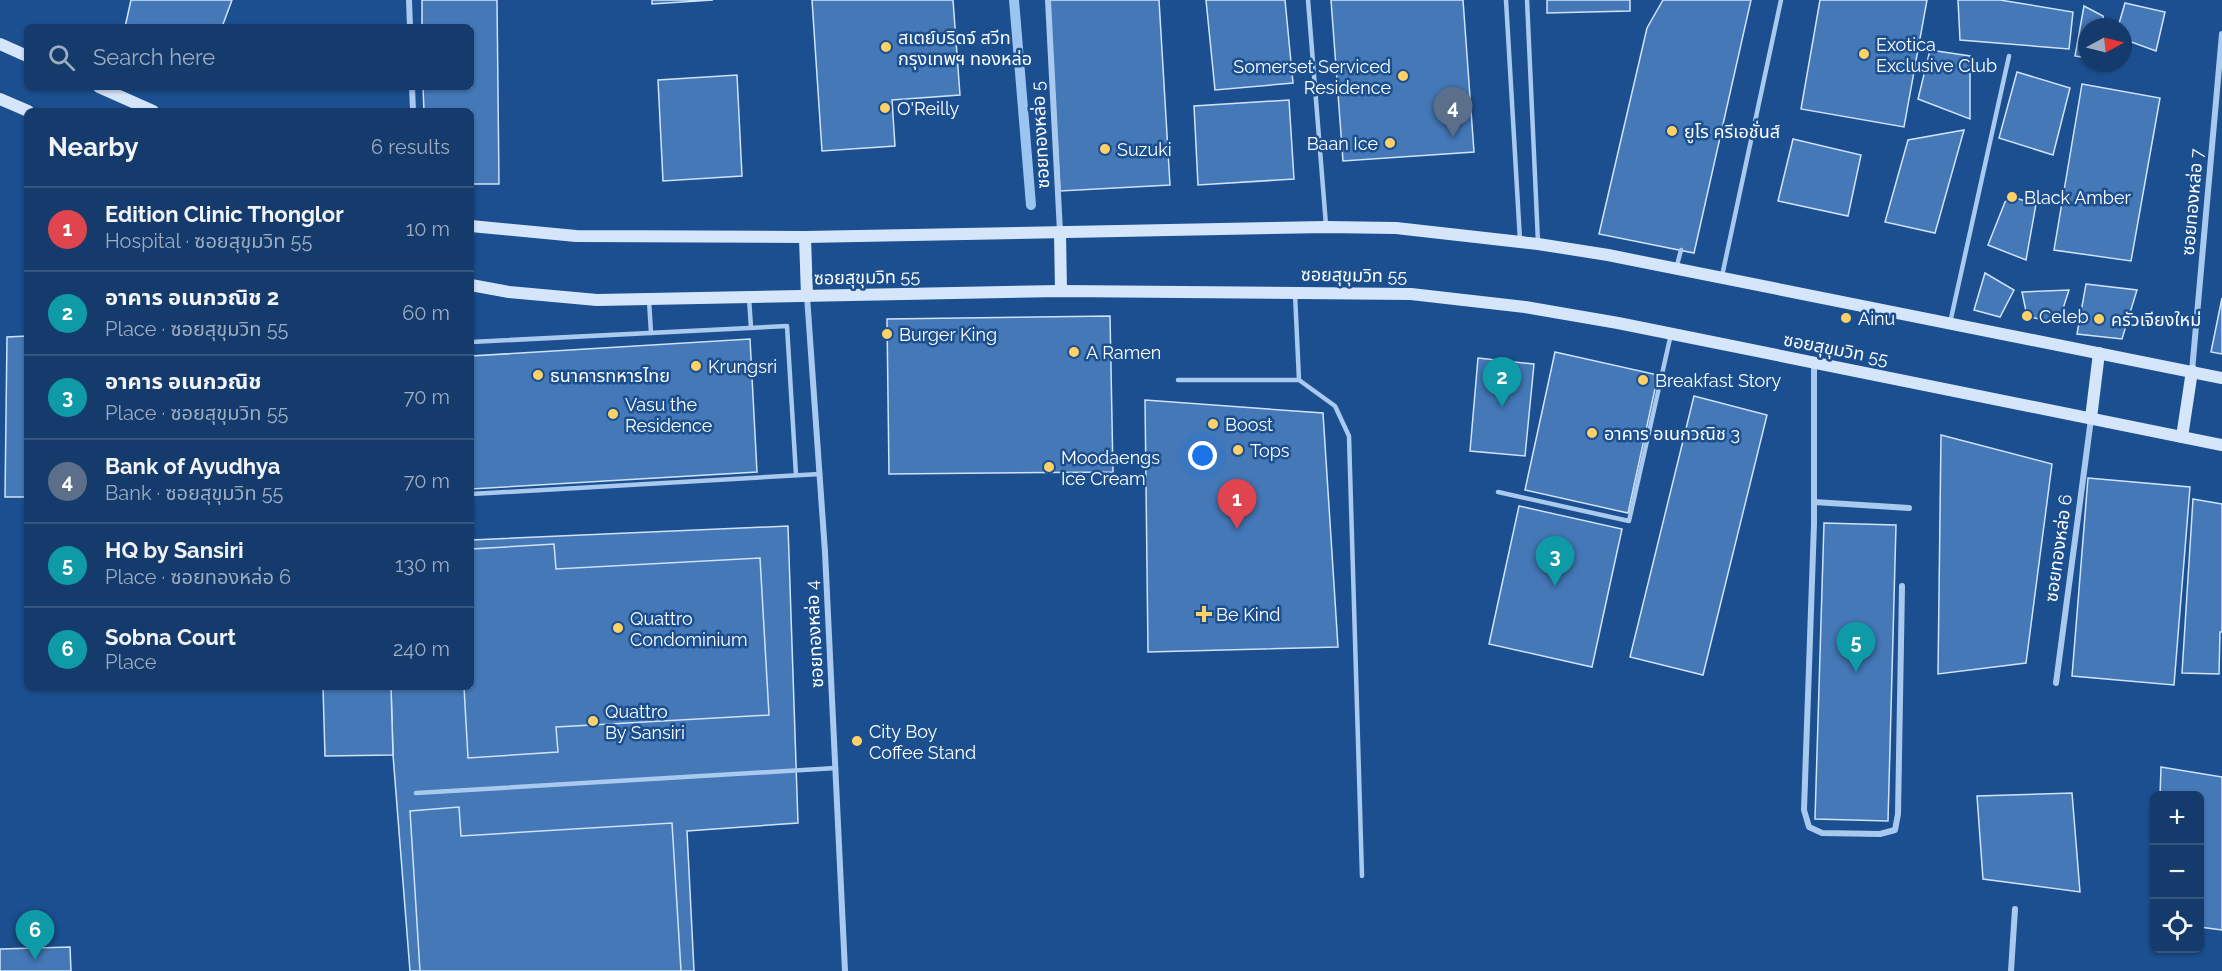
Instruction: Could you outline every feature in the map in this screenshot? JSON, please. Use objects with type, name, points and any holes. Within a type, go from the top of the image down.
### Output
[{"type":"main road","points":[[0,44],[24,55]]},
{"type":"main road","points":[[106,90],[146,108]]},
{"type":"main road","points":[[0,99],[24,109]]},
{"type":"main road","points":[[474,226],[576,236],[805,237],[1326,227],[1396,228],[1538,244],[1676,268],[2222,378]]},
{"type":"main road","points":[[1060,232],[1061,291]]},
{"type":"main road","points":[[805,237],[807,296]]},
{"type":"main road","name":"ซอยสุขุมวิท 55","points":[[474,286],[509,292],[597,300],[1061,291],[1411,294],[1525,307],[1671,334],[2222,445]]},
{"type":"main road","points":[[2091,418],[2099,353]]},
{"type":"main road","points":[[2182,437],[2192,371]]},
{"type":"street","points":[[409,0],[410,24]]},
{"type":"street","name":"ซอยทองหล่อ 5","points":[[1048,0],[1060,232]]},
{"type":"street","name":"ซอยทองหล่อ 7","points":[[2192,371],[2222,34]]},
{"type":"street","points":[[412,90],[413,108]]},
{"type":"street","name":"ซอยทองหล่อ 4","points":[[807,296],[820,474],[845,971]]},
{"type":"street","points":[[1814,362],[1814,502],[1804,810],[1809,827],[1822,833],[1880,834],[1895,830],[1898,814],[1902,586]]},
{"type":"street","name":"ซอยทองหล่อ 6","points":[[2056,683],[2091,418]]},
{"type":"street","points":[[1814,502],[1909,508]]},
{"type":"street","points":[[2011,971],[2016,909]]},
{"type":"lane","points":[[1308,0],[1326,227]]},
{"type":"lane","points":[[1506,0],[1520,242]]},
{"type":"lane","points":[[1527,0],[1538,244]]},
{"type":"lane","points":[[1722,278],[1781,0]]},
{"type":"lane","points":[[1950,323],[2009,56]]},
{"type":"lane","points":[[1676,268],[1682,250]]},
{"type":"lane","points":[[1295,292],[1299,380]]},
{"type":"lane","points":[[749,298],[751,328]]},
{"type":"lane","points":[[649,299],[651,333]]},
{"type":"lane","points":[[474,342],[787,326],[796,475]]},
{"type":"lane","points":[[1498,492],[1629,521],[1671,334]]},
{"type":"lane","points":[[1178,380],[1299,380],[1335,406],[1349,436],[1362,876]]},
{"type":"lane","points":[[474,494],[820,474]]},
{"type":"lane","points":[[416,793],[836,768]]},
{"type":"building","points":[[131,0],[232,0],[223,24],[126,24]]},
{"type":"building","points":[[422,0],[497,0],[499,184],[474,184],[474,108],[424,108],[423,90],[474,90],[474,24],[422,24]]},
{"type":"building","points":[[652,0],[713,0],[652,4]]},
{"type":"building","name":"สเตย์บริดจ์ สวีท กรุงเทพฯ ทองหล่อ","points":[[812,0],[953,0],[960,95],[892,100],[895,146],[822,151]]},
{"type":"building","points":[[1049,0],[1159,0],[1170,185],[1060,191]]},
{"type":"building","points":[[1206,0],[1285,0],[1293,83],[1215,90]]},
{"type":"building","name":"Somerset Serviced Residence","points":[[1331,0],[1463,0],[1474,152],[1343,161]]},
{"type":"building","points":[[1547,0],[1630,0],[1630,11],[1547,13]]},
{"type":"building","name":"ยูโร ครีเอชั่นส์","points":[[1663,0],[1751,0],[1694,253],[1599,234],[1647,28]]},
{"type":"building","name":"Exotica Exclusive Club","points":[[1820,0],[1927,0],[1904,127],[1801,109]]},
{"type":"building","points":[[1958,0],[2000,0],[2073,12],[2069,49],[1960,40]]},
{"type":"building","points":[[2125,3],[2165,12],[2156,51],[2132,42],[2132,18],[2121,18]]},
{"type":"building","points":[[2084,6],[2103,18],[2082,18]]},
{"type":"building","points":[[2078,39],[2078,56],[2075,56]]},
{"type":"building","points":[[1930,50],[1970,56],[1970,119],[1918,99]]},
{"type":"building","points":[[2017,72],[2070,88],[2053,155],[1999,138]]},
{"type":"building","points":[[737,75],[742,176],[663,181],[658,80]]},
{"type":"building","points":[[2082,84],[2160,98],[2131,261],[2054,250]]},
{"type":"building","points":[[1289,100],[1294,179],[1198,185],[1194,106]]},
{"type":"building","points":[[1964,130],[1935,233],[1885,222],[1908,140]]},
{"type":"building","points":[[1793,139],[1861,155],[1848,216],[1778,201]]},
{"type":"building","points":[[2012,197],[2036,204],[2026,260],[1988,245],[2005,202]]},
{"type":"building","points":[[1985,273],[2014,290],[2000,317],[1974,310]]},
{"type":"building","points":[[2086,284],[2137,290],[2122,339],[2077,334]]},
{"type":"building","points":[[2069,290],[2058,324],[2027,316],[2022,292]]},
{"type":"building","points":[[2222,298],[2222,354],[2211,352]]},
{"type":"building","points":[[1110,316],[1113,472],[889,474],[887,319]]},
{"type":"building","points":[[24,336],[24,497],[5,497],[7,337]]},
{"type":"building","name":"Vasu the Residence","points":[[750,339],[757,472],[474,489],[474,356]]},
{"type":"building","name":"อาคาร อเนกวณิช 3","points":[[1555,352],[1658,375],[1628,513],[1525,490]]},
{"type":"building","points":[[1478,358],[1534,364],[1525,456],[1470,451]]},
{"type":"building","points":[[1694,396],[1767,415],[1703,675],[1630,657]]},
{"type":"building","points":[[1145,400],[1323,413],[1338,647],[1148,652]]},
{"type":"building","points":[[1941,435],[2052,464],[2026,663],[1938,674]]},
{"type":"building","points":[[2088,478],[2190,487],[2174,685],[2072,676]]},
{"type":"building","points":[[2193,499],[2222,504],[2222,632],[2220,632],[2219,674],[2182,673]]},
{"type":"building","points":[[1519,506],[1622,529],[1592,667],[1489,644]]},
{"type":"building","points":[[1824,523],[1896,525],[1888,821],[1815,819]]},
{"type":"building","name":"Quattro By Sansiri","points":[[788,526],[798,823],[687,831],[694,971],[410,971],[393,755],[391,690],[474,690],[474,540]]},
{"type":"building","name":"Quattro Condominium","points":[[554,544],[556,569],[760,558],[769,715],[556,727],[558,752],[468,758],[464,690],[474,690],[474,549]]},
{"type":"building","points":[[323,690],[391,690],[393,755],[325,756]]},
{"type":"building","points":[[2161,767],[2222,777],[2222,930],[2204,928],[2204,791],[2160,791]]},
{"type":"building","points":[[2072,793],[2080,892],[1983,879],[1977,796]]},
{"type":"building","points":[[459,807],[461,836],[672,823],[681,971],[420,971],[410,811]]},
{"type":"building","points":[[70,947],[71,971],[0,971],[0,949]]},
{"type":"waterway","points":[[1014,0],[1031,205]]},
{"type":"place","name":"สเตย์บริดจ์ สวีท กรุงเทพฯ ทองหล่อ","points":[[886,47]]},
{"type":"place","name":"Exotica Exclusive Club","points":[[1864,54]]},
{"type":"place","name":"Somerset Serviced Residence","points":[[1403,76]]},
{"type":"place","name":"O'Reilly","points":[[885,108]]},
{"type":"place","name":"ยูโร ครีเอชั่นส์","points":[[1672,131]]},
{"type":"place","name":"Bank of Ayudhya","points":[[1453,137]]},
{"type":"place","name":"Baan Ice","points":[[1390,143]]},
{"type":"place","name":"Suzuki","points":[[1105,149]]},
{"type":"place","name":"Black Amber","points":[[2012,197]]},
{"type":"place","name":"Celeb","points":[[2027,316]]},
{"type":"place","name":"Ainu","points":[[1846,318]]},
{"type":"place","name":"ครัวเจียงใหม่","points":[[2099,319]]},
{"type":"place","name":"Burger King","points":[[887,334]]},
{"type":"place","name":"A Ramen","points":[[1074,352]]},
{"type":"place","name":"Krungsri","points":[[696,366]]},
{"type":"place","name":"ธนาคารทหารไทย","points":[[538,375]]},
{"type":"place","name":"Breakfast Story","points":[[1643,380]]},
{"type":"place","name":"อาคาร อเนกวณิช 2","points":[[1502,407]]},
{"type":"place","name":"Vasu the Residence","points":[[613,414]]},
{"type":"place","name":"Boost","points":[[1213,424]]},
{"type":"place","name":"อาคาร อเนกวณิช 3","points":[[1592,433]]},
{"type":"place","name":"Tops","points":[[1238,450]]},
{"type":"place","name":"Moodaengs Ice Cream","points":[[1049,467]]},
{"type":"place","name":"Edition Clinic Thonglor","points":[[1237,529]]},
{"type":"place","name":"อาคาร อเนกวณิช","points":[[1555,586]]},
{"type":"place","name":"Be Kind","points":[[1204,614]]},
{"type":"place","name":"Quattro Condominium","points":[[618,628]]},
{"type":"place","name":"HQ by Sansiri","points":[[1856,672]]},
{"type":"place","name":"Quattro By Sansiri","points":[[593,721]]},
{"type":"place","name":"City Boy Coffee Stand","points":[[857,741]]},
{"type":"place","name":"Sobna Court","points":[[35,960]]}]
